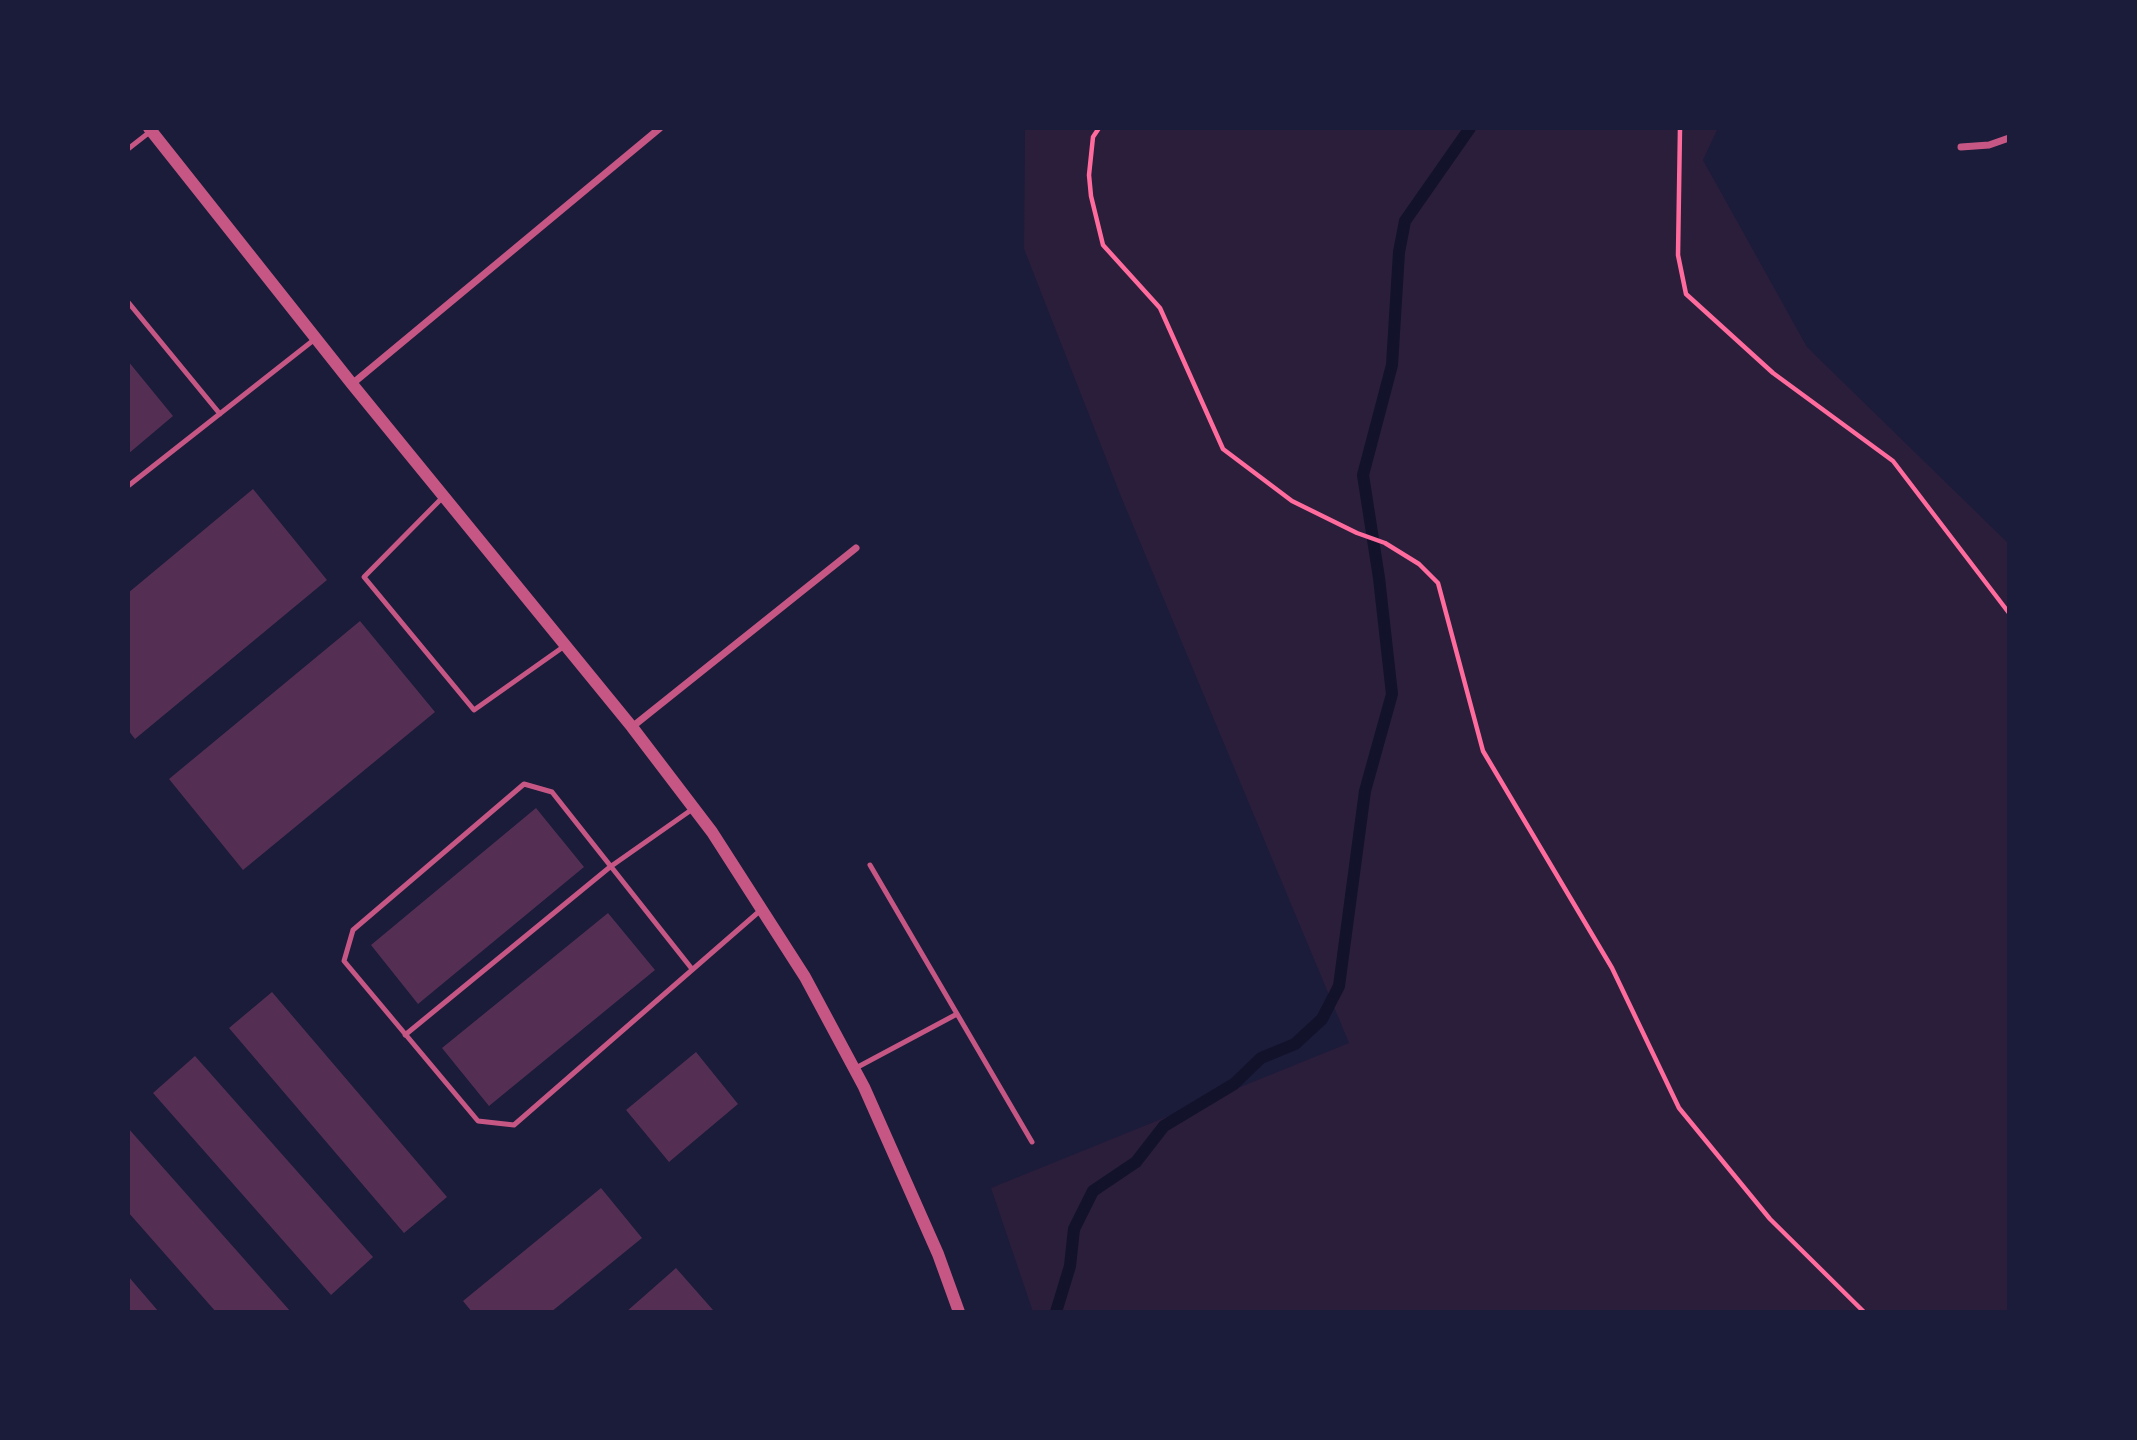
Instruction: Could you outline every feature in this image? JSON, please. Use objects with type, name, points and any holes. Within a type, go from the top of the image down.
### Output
[{"type":"street","points":[[352,384],[660,128]]},
{"type":"street","points":[[150,129],[352,384],[632,727],[694,808],[805,977],[854,1069],[938,1254],[959,1312]]},
{"type":"street","points":[[1961,146],[1989,145],[2009,138]]},
{"type":"street","points":[[632,727],[856,548]]},
{"type":"lane","points":[[128,149],[150,129]]},
{"type":"lane","points":[[128,302],[220,414]]},
{"type":"lane","points":[[128,486],[316,338]]},
{"type":"lane","points":[[443,496],[364,577],[474,710],[566,645]]},
{"type":"lane","points":[[692,969],[552,792],[524,784],[353,930],[344,961],[478,1121],[514,1125],[762,909]]},
{"type":"lane","points":[[405,1035],[610,867],[694,808]]},
{"type":"lane","points":[[870,865],[1032,1142]]},
{"type":"lane","points":[[854,1069],[957,1014]]},
{"type":"path","points":[[1100,128],[1093,137],[1089,174],[1091,197],[1104,245],[1160,308],[1223,449],[1292,502],[1357,533],[1385,543],[1419,564],[1438,583],[1483,751],[1612,968],[1679,1108],[1770,1219],[1864,1312]]},
{"type":"path","points":[[1679,128],[1678,255],[1686,295],[1773,373],[1893,461],[2009,613]]},
{"type":"shaded area","points":[[1025,128],[1718,128],[1703,160],[1807,347],[2009,544],[2009,1312],[1033,1312],[991,1188],[1349,1043],[1122,499],[1024,249]]},
{"type":"building","points":[[128,361],[173,416],[128,454]]},
{"type":"building","points":[[253,489],[327,580],[135,739],[128,730],[128,593]]},
{"type":"building","points":[[360,621],[435,712],[243,870],[169,779]]},
{"type":"building","points":[[536,808],[584,867],[418,1004],[371,945]]},
{"type":"building","points":[[608,913],[655,970],[489,1106],[442,1048]]},
{"type":"building","points":[[272,992],[447,1197],[404,1233],[229,1028]]},
{"type":"building","points":[[696,1052],[738,1104],[669,1162],[626,1110]]},
{"type":"building","points":[[195,1056],[373,1257],[331,1295],[153,1093]]},
{"type":"building","points":[[128,1128],[291,1312],[216,1312],[128,1212]]},
{"type":"building","points":[[601,1188],[642,1238],[551,1312],[472,1312],[463,1301]]},
{"type":"building","points":[[676,1268],[713,1310],[711,1312],[626,1312]]},
{"type":"building","points":[[128,1276],[159,1312],[128,1312]]},
{"type":"waterway","points":[[1056,1312],[1070,1266],[1074,1229],[1093,1191],[1136,1162],[1164,1126],[1234,1084],[1261,1058],[1295,1044],[1322,1019],[1339,986],[1365,791],[1392,694],[1379,578],[1363,475],[1392,365],[1399,252],[1405,221],[1470,128]]}]
